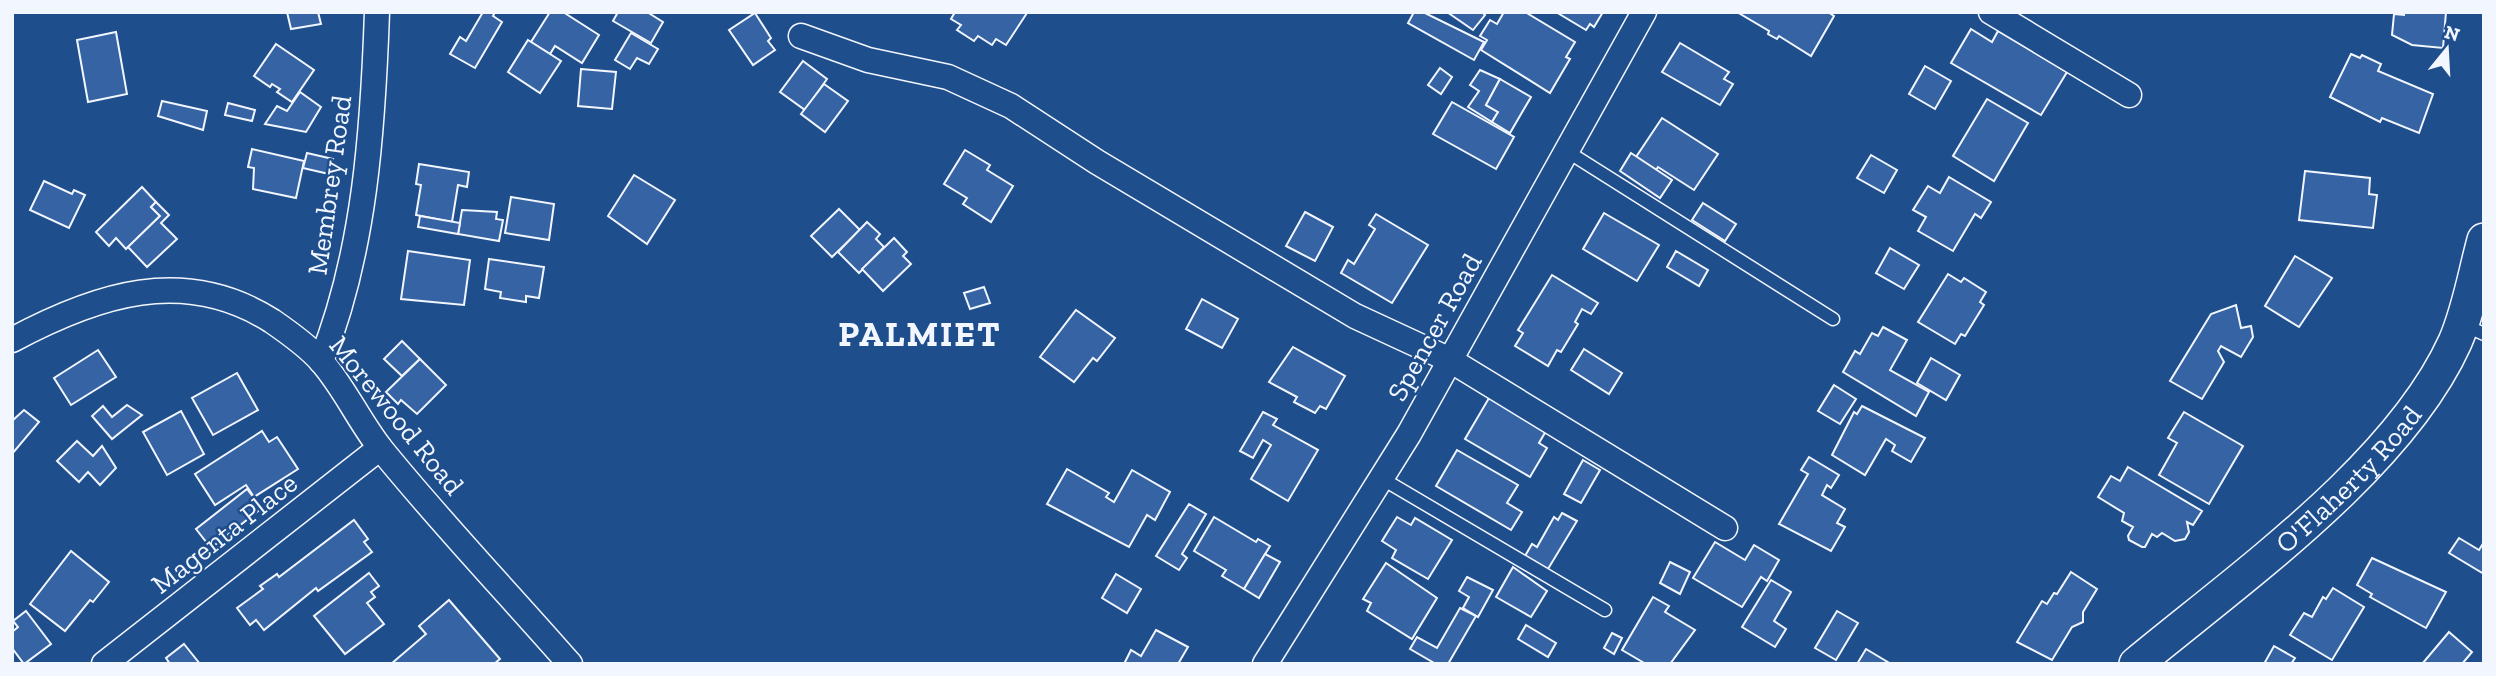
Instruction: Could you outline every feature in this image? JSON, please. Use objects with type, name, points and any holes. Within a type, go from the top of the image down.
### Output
[{"type":"street","name":"Membrey Road","points":[[321,361],[340,316],[357,231],[377,12]]},
{"type":"street","name":"Spencer Road","points":[[1265,664],[1381,478],[1450,360],[1644,12]]},
{"type":"street","points":[[1991,12],[2129,95]]},
{"type":"street","points":[[801,36],[868,60],[948,77],[979,90],[1355,316],[1450,360],[1725,528]]},
{"type":"street","name":"O'Flaherty Road","points":[[2136,664],[2349,483],[2399,430],[2473,329],[2484,240]]},
{"type":"street","name":"Morewood Road","points":[[12,341],[41,325],[108,298],[158,289],[213,294],[249,306],[286,330],[321,361],[380,448],[570,664]]},
{"type":"street","name":"Magenta Place","points":[[104,664],[380,448]]},
{"type":"lane","points":[[1565,150],[1833,319]]},
{"type":"lane","points":[[1381,478],[1605,610]]},
{"type":"building","points":[[287,12],[318,12],[321,24],[291,29]]},
{"type":"building","points":[[483,12],[495,12],[493,16],[502,22],[475,68],[450,54],[460,37],[466,41]]},
{"type":"building","points":[[550,12],[563,12],[599,35],[582,63],[555,46],[550,54],[531,42]]},
{"type":"building","points":[[618,12],[647,12],[663,22],[651,43],[613,21]]},
{"type":"building","points":[[955,12],[1027,13],[1006,45],[996,39],[992,45],[978,36],[974,41],[957,30],[961,25],[951,19]]},
{"type":"building","points":[[1414,12],[1423,12],[1484,42],[1474,60],[1408,23]]},
{"type":"building","points":[[1447,12],[1482,12],[1485,15],[1473,30]]},
{"type":"building","points":[[1504,12],[1525,12],[1575,42],[1566,57],[1570,59],[1550,93],[1481,50],[1487,40],[1480,36],[1490,20],[1497,24]]},
{"type":"building","points":[[1556,12],[1603,12],[1594,27],[1590,24],[1586,30]]},
{"type":"building","points":[[1737,12],[1828,12],[1834,16],[1811,56],[1779,36],[1777,39],[1768,34],[1769,31]]},
{"type":"building","points":[[2404,12],[2446,12],[2443,48],[2412,45],[2392,35],[2394,14],[2404,15]]},
{"type":"building","points":[[755,13],[771,38],[768,41],[775,50],[753,65],[729,30]]},
{"type":"building","points":[[1971,29],[1992,42],[1998,31],[2067,72],[2041,115],[1951,63]]},
{"type":"building","points":[[116,32],[127,94],[88,102],[77,40]]},
{"type":"building","points":[[631,33],[658,49],[649,64],[637,58],[630,69],[615,60]]},
{"type":"building","points":[[528,40],[561,61],[540,93],[508,72]]},
{"type":"building","points":[[1680,43],[1729,72],[1724,79],[1733,84],[1720,105],[1662,72]]},
{"type":"building","points":[[276,44],[314,70],[292,102],[277,92],[280,89],[272,84],[270,87],[254,76]]},
{"type":"building","points":[[2351,54],[2360,58],[2362,55],[2381,64],[2378,71],[2433,94],[2419,133],[2382,118],[2380,122],[2330,97]]},
{"type":"building","points":[[803,61],[827,79],[805,110],[780,92]]},
{"type":"building","points":[[1925,66],[1951,81],[1935,109],[1909,94]]},
{"type":"building","points":[[1440,68],[1452,77],[1441,94],[1428,85]]},
{"type":"building","points":[[581,69],[616,72],[612,109],[578,106]]},
{"type":"building","points":[[1480,70],[1500,79],[1486,105],[1498,112],[1492,122],[1468,107],[1479,91],[1470,85]]},
{"type":"building","points":[[1500,79],[1531,97],[1510,133],[1492,122],[1498,112],[1486,105]]},
{"type":"building","points":[[824,84],[848,101],[825,132],[801,114]]},
{"type":"building","points":[[300,92],[321,107],[306,132],[265,124],[277,106],[287,111]]},
{"type":"building","points":[[1987,99],[2028,123],[1994,181],[1953,156]]},
{"type":"building","points":[[162,101],[207,111],[203,130],[158,116]]},
{"type":"building","points":[[1452,102],[1514,137],[1496,169],[1433,134]]},
{"type":"building","points":[[228,103],[255,110],[252,121],[225,115]]},
{"type":"building","points":[[1662,118],[1718,154],[1694,190],[1658,167],[1656,170],[1636,157]]},
{"type":"building","points":[[252,149],[304,161],[296,198],[253,189],[254,168],[248,167]]},
{"type":"building","points":[[965,150],[990,165],[987,170],[1013,186],[991,222],[963,204],[967,198],[944,184]]},
{"type":"building","points":[[307,153],[333,159],[329,174],[303,168]]},
{"type":"building","points":[[1631,153],[1672,180],[1660,198],[1620,171]]},
{"type":"building","points":[[1871,155],[1897,170],[1884,193],[1857,178]]},
{"type":"building","points":[[419,164],[469,172],[467,187],[458,185],[452,222],[416,215],[421,185],[416,184]]},
{"type":"building","points":[[2305,171],[2370,178],[2369,194],[2377,195],[2373,228],[2299,220]]},
{"type":"building","points":[[634,175],[675,200],[647,244],[608,216]]},
{"type":"building","points":[[1949,177],[1991,202],[1981,218],[1975,214],[1953,251],[1918,231],[1926,217],[1913,210],[1928,186],[1940,193]]},
{"type":"building","points":[[44,181],[72,194],[74,190],[85,195],[69,228],[30,210]]},
{"type":"building","points":[[142,187],[156,202],[151,207],[160,216],[126,249],[116,238],[109,246],[96,232]]},
{"type":"building","points":[[511,197],[554,204],[549,240],[505,233]]},
{"type":"building","points":[[156,202],[169,215],[161,223],[177,239],[147,267],[128,247],[160,216],[151,207]]},
{"type":"building","points":[[1703,203],[1736,224],[1725,241],[1692,220]]},
{"type":"building","points":[[839,209],[860,230],[832,257],[811,236]]},
{"type":"building","points":[[462,210],[497,212],[496,219],[503,220],[499,241],[458,234]]},
{"type":"building","points":[[1305,212],[1333,227],[1315,261],[1286,246]]},
{"type":"building","points":[[1604,213],[1659,245],[1637,281],[1583,249]]},
{"type":"building","points":[[1376,214],[1428,245],[1392,303],[1341,273],[1348,260],[1354,264],[1375,229],[1369,225]]},
{"type":"building","points":[[420,216],[460,223],[458,234],[418,227]]},
{"type":"building","points":[[867,222],[880,234],[876,239],[884,247],[859,273],[838,252]]},
{"type":"building","points":[[894,238],[907,252],[903,256],[911,264],[883,291],[862,269]]},
{"type":"building","points":[[1890,248],[1919,265],[1904,289],[1876,273]]},
{"type":"building","points":[[408,251],[470,260],[464,305],[401,299]]},
{"type":"building","points":[[1676,251],[1708,270],[1699,286],[1667,267]]},
{"type":"building","points":[[2295,256],[2332,278],[2299,327],[2265,306]]},
{"type":"building","points":[[489,259],[544,267],[539,298],[526,296],[526,302],[500,298],[501,292],[485,289]]},
{"type":"building","points":[[1948,274],[1961,282],[1964,278],[1986,292],[1980,302],[1984,305],[1965,336],[1961,334],[1955,344],[1918,322]]},
{"type":"building","points":[[1552,275],[1598,303],[1591,314],[1582,309],[1575,322],[1578,324],[1561,352],[1557,350],[1548,366],[1515,346],[1523,333],[1518,330]]},
{"type":"building","points":[[984,287],[990,303],[970,309],[964,293]]},
{"type":"building","points":[[1202,299],[1238,319],[1222,348],[1186,329]]},
{"type":"building","points":[[2236,305],[2241,328],[2251,326],[2253,337],[2241,357],[2221,346],[2218,351],[2224,362],[2202,399],[2170,381],[2211,314]]},
{"type":"building","points":[[1076,310],[1115,338],[1097,361],[1093,358],[1074,382],[1040,357]]},
{"type":"building","points":[[1883,327],[1907,340],[1890,370],[1929,392],[1916,416],[1843,372],[1855,351],[1860,354],[1872,333],[1878,336]]},
{"type":"building","points":[[402,341],[420,359],[402,376],[384,359]]},
{"type":"building","points":[[1293,347],[1345,376],[1326,409],[1320,406],[1315,413],[1294,402],[1297,397],[1269,382]]},
{"type":"building","points":[[1584,349],[1622,373],[1609,394],[1571,370]]},
{"type":"building","points":[[98,350],[116,377],[71,405],[54,378]]},
{"type":"building","points":[[1931,358],[1960,375],[1946,400],[1917,383]]},
{"type":"building","points":[[420,359],[446,385],[417,414],[401,400],[398,404],[386,392]]},
{"type":"building","points":[[237,373],[258,410],[213,435],[192,398]]},
{"type":"building","points":[[1834,385],[1856,399],[1840,424],[1818,411]]},
{"type":"building","points":[[1489,398],[1546,431],[1539,443],[1547,448],[1530,477],[1465,439]]},
{"type":"building","points":[[127,405],[142,415],[112,439],[92,416],[103,406],[112,417]]},
{"type":"building","points":[[1862,406],[1925,438],[1911,462],[1892,451],[1895,445],[1886,439],[1865,475],[1832,455],[1854,412],[1857,414]]},
{"type":"building","points":[[24,410],[39,422],[12,454],[12,421]]},
{"type":"building","points":[[181,411],[204,454],[167,475],[143,432]]},
{"type":"building","points":[[1263,412],[1277,419],[1273,425],[1318,450],[1288,501],[1251,479],[1271,445],[1263,440],[1253,458],[1240,451]]},
{"type":"building","points":[[2184,412],[2243,446],[2209,504],[2159,475],[2177,443],[2168,438]]},
{"type":"building","points":[[262,431],[269,442],[277,437],[298,469],[254,497],[246,485],[215,505],[195,474]]},
{"type":"building","points":[[77,441],[93,456],[102,446],[116,468],[100,485],[88,472],[79,482],[57,461]]},
{"type":"building","points":[[1457,450],[1518,485],[1507,503],[1522,512],[1511,530],[1436,486]]},
{"type":"building","points":[[1809,457],[1839,475],[1831,488],[1827,485],[1822,495],[1845,509],[1837,523],[1845,527],[1831,551],[1779,524],[1808,474],[1801,470]]},
{"type":"building","points":[[1583,460],[1600,470],[1581,503],[1564,494]]},
{"type":"building","points":[[2128,467],[2202,511],[2193,525],[2187,522],[2189,532],[2185,539],[2175,541],[2162,533],[2157,537],[2152,534],[2145,547],[2129,540],[2128,536],[2133,527],[2122,521],[2124,513],[2098,497],[2111,476],[2120,481]]},
{"type":"building","points":[[1067,469],[1109,493],[1106,497],[1114,502],[1132,470],[1170,492],[1155,520],[1147,515],[1129,547],[1047,504]]},
{"type":"building","points":[[247,489],[262,508],[211,548],[196,529]]},
{"type":"building","points":[[1189,504],[1206,514],[1182,554],[1187,558],[1179,570],[1156,556]]},
{"type":"building","points":[[1562,513],[1577,521],[1548,569],[1525,556],[1532,544],[1537,547],[1554,517],[1558,520]]},
{"type":"building","points":[[1214,517],[1256,542],[1258,539],[1270,546],[1244,589],[1222,576],[1226,570],[1194,551]]},
{"type":"building","points":[[1397,517],[1411,525],[1415,518],[1452,540],[1428,579],[1392,558],[1396,550],[1382,541]]},
{"type":"building","points":[[354,520],[368,539],[364,542],[372,552],[318,591],[316,588],[264,630],[256,620],[250,625],[237,608],[263,589],[260,586],[277,574],[279,577]]},
{"type":"building","points":[[2459,538],[2479,550],[2484,542],[2484,574],[2449,553]]},
{"type":"building","points":[[1715,542],[1745,560],[1754,545],[1779,560],[1767,581],[1761,577],[1742,607],[1693,578]]},
{"type":"building","points":[[71,551],[109,582],[93,602],[90,600],[65,631],[30,604]]},
{"type":"building","points":[[1265,554],[1280,562],[1259,598],[1244,589]]},
{"type":"building","points":[[2372,558],[2446,592],[2426,628],[2370,597],[2372,594],[2357,585]]},
{"type":"building","points":[[1670,562],[1690,572],[1680,594],[1660,583]]},
{"type":"building","points":[[1386,563],[1437,598],[1412,639],[1367,611],[1371,603],[1363,599]]},
{"type":"building","points":[[1513,567],[1547,591],[1531,617],[1496,597]]},
{"type":"building","points":[[2071,572],[2097,589],[2083,612],[2083,622],[2072,627],[2052,660],[2017,642],[2042,601],[2047,604],[2054,593],[2057,594]]},
{"type":"building","points":[[369,573],[379,586],[371,592],[375,597],[367,603],[384,624],[345,654],[314,616]]},
{"type":"building","points":[[1116,574],[1141,589],[1127,613],[1102,598]]},
{"type":"building","points":[[1467,577],[1493,590],[1478,617],[1463,608],[1469,597],[1459,591]]},
{"type":"building","points":[[1771,580],[1791,592],[1774,621],[1786,629],[1775,647],[1742,627]]},
{"type":"building","points":[[2333,588],[2364,607],[2332,660],[2290,635],[2304,613],[2312,617],[2323,597],[2326,599]]},
{"type":"building","points":[[1653,597],[1669,606],[1665,612],[1695,630],[1670,664],[1646,664],[1622,650]]},
{"type":"building","points":[[449,600],[500,659],[494,664],[391,664],[426,634],[419,626]]},
{"type":"building","points":[[1460,608],[1476,616],[1448,664],[1436,664],[1410,649],[1417,637],[1437,648]]},
{"type":"building","points":[[26,611],[51,644],[24,664],[12,648],[12,632],[18,627],[13,621]]},
{"type":"building","points":[[1837,611],[1858,623],[1836,660],[1815,648]]},
{"type":"building","points":[[1526,625],[1556,643],[1548,657],[1518,639]]},
{"type":"building","points":[[1156,630],[1188,647],[1178,664],[1124,664],[1131,650],[1141,656]]},
{"type":"building","points":[[2449,632],[2472,652],[2462,664],[2422,664]]},
{"type":"building","points":[[1612,633],[1622,638],[1614,654],[1604,648]]},
{"type":"building","points":[[184,644],[200,664],[170,664],[166,658]]},
{"type":"building","points":[[2274,646],[2295,658],[2291,664],[2264,664]]},
{"type":"building","points":[[1866,649],[1891,664],[1857,664]]},
{"type":"district","name":"PALMIET","points":[[920,334]]}]
